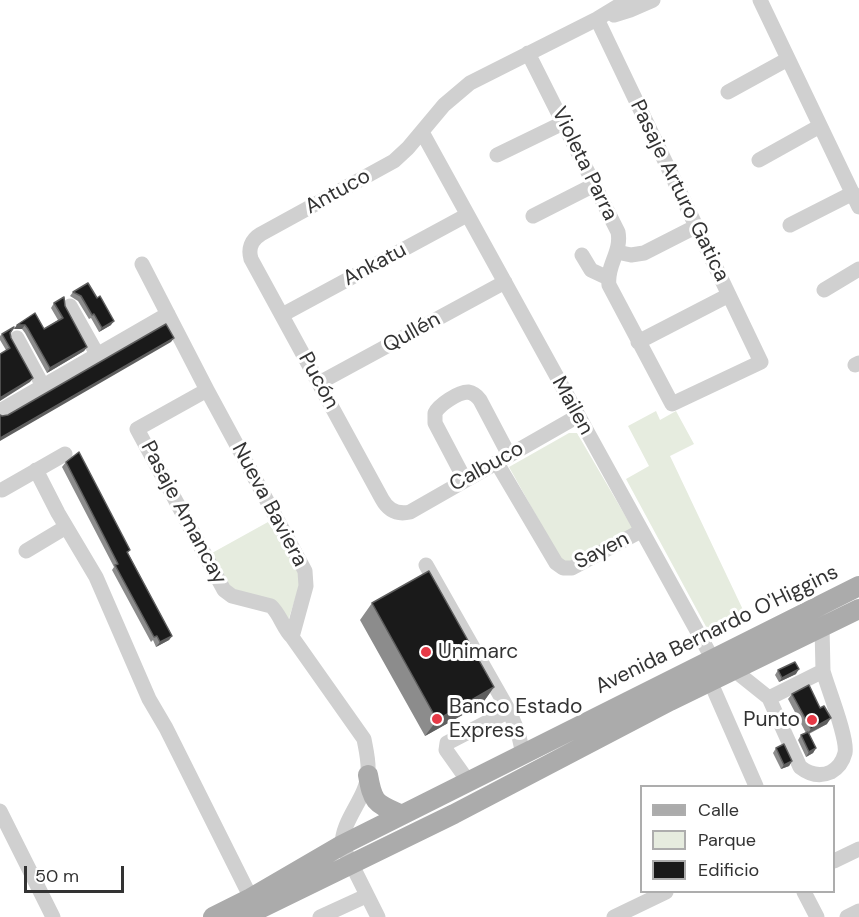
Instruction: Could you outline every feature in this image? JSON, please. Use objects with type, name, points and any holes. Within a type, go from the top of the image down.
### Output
[{"type":"main road","name":"Avenida Bernardo O'Higgins","points":[[213,917],[251,898],[342,845],[859,586]]},
{"type":"main road","name":"Avenida Bernardo O'Higgins","points":[[243,917],[532,773],[710,681],[859,609]]},
{"type":"main road","points":[[523,754],[532,773]]},
{"type":"main road","points":[[368,775],[372,797],[380,805],[402,815]]},
{"type":"street","points":[[597,19],[628,0]]},
{"type":"street","points":[[597,19],[630,10],[653,0]]},
{"type":"street","points":[[760,0],[856,200],[790,225]]},
{"type":"street","name":"Antuco","points":[[251,245],[256,237],[394,161],[444,105],[470,83],[597,19]]},
{"type":"street","name":"Pasaje Arturo Gatica","points":[[597,19],[761,362],[672,404],[638,342]]},
{"type":"street","name":"Violeta Parra","points":[[528,53],[618,232],[618,252],[608,278]]},
{"type":"street","points":[[728,92],[788,59]]},
{"type":"street","points":[[497,155],[563,123]]},
{"type":"street","points":[[759,160],[820,126]]},
{"type":"street","name":"Mailen","points":[[422,132],[641,531],[718,656],[769,698]]},
{"type":"street","points":[[533,216],[594,185]]},
{"type":"street","name":"Ankatu","points":[[282,315],[467,215]]},
{"type":"street","points":[[618,252],[631,255],[644,253],[697,226]]},
{"type":"street","name":"Pucón","points":[[251,245],[251,259],[385,505],[395,512]]},
{"type":"street","points":[[582,255],[591,270],[608,278],[611,292],[638,342],[729,295]]},
{"type":"street","name":"Nueva Baviera","points":[[142,264],[207,390],[306,571],[306,586],[292,637]]},
{"type":"street","points":[[825,290],[859,269]]},
{"type":"street","name":"Qullén","points":[[319,383],[505,282]]},
{"type":"street","points":[[70,306],[97,354]]},
{"type":"street","points":[[0,411],[168,314]]},
{"type":"street","points":[[17,338],[43,386]]},
{"type":"street","name":"Pasaje Amancay","points":[[207,390],[137,429],[224,590],[231,596],[271,606],[292,637]]},
{"type":"street","points":[[465,480],[435,423],[434,417],[439,406],[461,394],[468,392],[475,395],[480,400],[503,459]]},
{"type":"street","name":"Calbuco","points":[[395,512],[410,512],[578,416]]},
{"type":"street","points":[[2,490],[65,454]]},
{"type":"street","name":"Sayen","points":[[503,459],[556,563],[563,568],[572,568],[641,531]]},
{"type":"street","points":[[36,470],[96,577],[149,699],[166,728],[251,898]]},
{"type":"street","points":[[26,551],[66,527]]},
{"type":"street","points":[[426,565],[509,711],[518,732],[523,754]]},
{"type":"street","points":[[814,609],[822,627],[823,671],[845,747],[842,761],[831,771],[818,775],[800,767],[769,698],[823,671]]},
{"type":"street","points":[[292,637],[364,739],[368,758],[368,775],[344,832],[342,845],[378,917]]},
{"type":"street","points":[[718,656],[710,681],[756,785]]},
{"type":"street","points":[[468,781],[446,750],[447,744],[509,711]]},
{"type":"street","points":[[0,812],[53,917]]},
{"type":"street","points":[[835,861],[859,849]]},
{"type":"street","points":[[614,917],[662,893]]},
{"type":"street","points":[[805,893],[817,917]]},
{"type":"street","points":[[320,917],[366,896]]},
{"type":"street","points":[[847,917],[859,911]]},
{"type":"green space","points":[[656,411],[660,420],[676,411],[694,444],[670,456],[745,614],[710,634],[626,479],[649,466],[628,426]]},
{"type":"green space","points":[[569,433],[577,433],[633,529],[568,563],[561,560],[509,467]]},
{"type":"green space","points":[[268,522],[297,567],[300,584],[288,621],[229,587],[212,553]]},
{"type":"building","points":[[88,283],[97,298],[100,296],[114,321],[102,328],[81,296],[73,292]]},
{"type":"building","points":[[64,297],[65,306],[87,347],[50,368],[25,325],[17,325],[35,313],[44,329],[63,318],[54,303]]},
{"type":"building","points":[[166,324],[174,338],[0,438],[0,415],[8,415]]},
{"type":"building","points":[[14,327],[10,333],[11,338],[33,378],[0,398],[0,354],[10,348],[2,334]]},
{"type":"building","points":[[79,452],[130,550],[127,552],[172,636],[160,642],[157,636],[154,637],[115,565],[118,564],[66,462]]},
{"type":"building","points":[[429,571],[494,687],[437,720],[372,603]]},
{"type":"building","points":[[795,662],[799,669],[782,678],[778,670]]},
{"type":"building","points":[[809,685],[820,708],[824,706],[831,718],[811,729],[792,694]]},
{"type":"building","points":[[808,732],[816,748],[809,752],[801,735]]},
{"type":"building","points":[[784,744],[792,761],[784,765],[776,748]]},
{"type":"place","name":"Unimarc","points":[[426,652]]},
{"type":"place","name":"Banco Estado Express","points":[[437,719]]},
{"type":"place","name":"Punto","points":[[812,720]]}]
